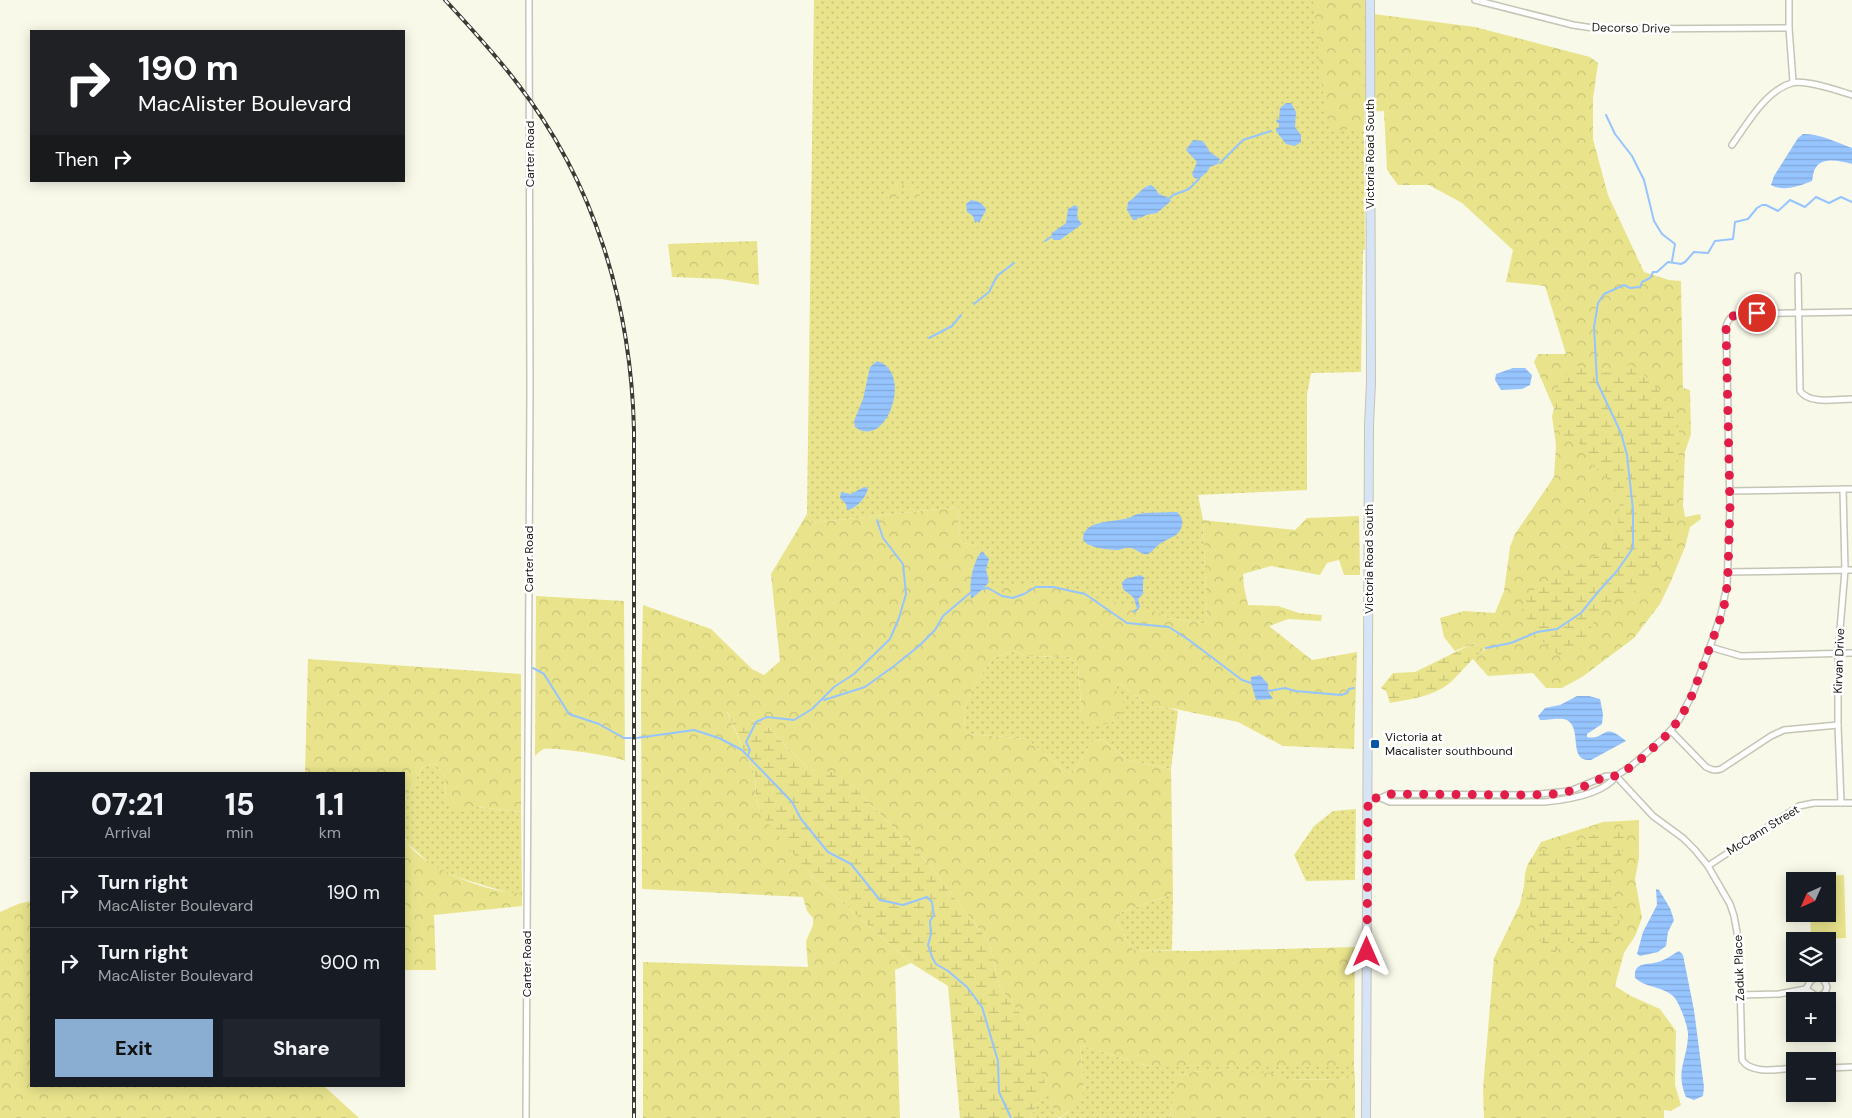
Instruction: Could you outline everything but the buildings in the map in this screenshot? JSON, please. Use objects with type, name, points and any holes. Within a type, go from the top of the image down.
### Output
[{"type":"main road","name":"Victoria Road South","points":[[1366,1118],[1369,426],[1371,366],[1370,0]]},
{"type":"street","name":"Carter Road","points":[[526,1118],[530,399],[528,0]]},
{"type":"street","name":"Decorso Drive","points":[[1476,0],[1573,25],[1593,28],[1623,30],[1789,28]]},
{"type":"street","points":[[1789,0],[1793,82]]},
{"type":"street","points":[[1732,145],[1759,107],[1773,94],[1793,82],[1825,86],[1852,95]]},
{"type":"street","points":[[1798,276],[1800,391],[1812,399],[1852,399]]},
{"type":"street","points":[[1368,798],[1381,798],[1390,802],[1530,802],[1561,800],[1612,782],[1616,776],[1640,760],[1671,731],[1689,701],[1710,647],[1726,598],[1730,491],[1727,321],[1730,317],[1739,314],[1852,312]]},
{"type":"street","name":"Kirvan Drive","points":[[1841,803],[1838,653],[1844,570],[1843,489]]},
{"type":"street","points":[[1730,491],[1852,489]]},
{"type":"street","points":[[1728,572],[1852,570]]},
{"type":"street","points":[[1710,647],[1741,656],[1852,653]]},
{"type":"street","points":[[1671,731],[1706,767],[1716,770],[1784,730],[1838,725]]},
{"type":"street","points":[[1381,798],[1389,794],[1553,794],[1577,789],[1606,776],[1616,776]]},
{"type":"street","name":"Zaduk Place","points":[[1616,776],[1653,816],[1683,838],[1708,866],[1725,894],[1734,916],[1739,944],[1741,1057],[1744,1064],[1754,1069],[1786,1068]]},
{"type":"street","points":[[1446,795],[1446,802]]},
{"type":"street","name":"McCann Street","points":[[1708,866],[1799,806],[1814,803],[1852,802]]},
{"type":"street","points":[[1740,995],[1779,994],[1806,989]]},
{"type":"street","points":[[1836,1068],[1852,1067]]},
{"type":"green space","points":[[814,0],[1330,0],[1330,117],[1364,132],[1365,249],[1363,251],[1361,372],[1311,373],[1307,395],[1307,490],[1198,495],[1203,520],[1207,624],[1168,618],[1157,612],[971,599],[972,575],[979,547],[964,543],[959,539],[958,507],[810,523],[807,514]]},
{"type":"green space","points":[[1313,0],[1366,0],[1366,13],[1475,27],[1590,57],[1598,63],[1593,99],[1593,139],[1608,195],[1644,272],[1669,280],[1681,281],[1683,388],[1690,390],[1691,434],[1685,452],[1683,505],[1685,517],[1700,514],[1701,519],[1690,527],[1685,547],[1660,604],[1634,638],[1582,677],[1562,688],[1546,688],[1533,673],[1488,676],[1472,658],[1486,649],[1474,643],[1455,651],[1444,637],[1440,618],[1464,611],[1495,613],[1504,591],[1510,547],[1515,534],[1554,477],[1556,445],[1552,416],[1554,409],[1534,362],[1538,354],[1566,354],[1545,286],[1506,282],[1513,250],[1462,203],[1429,185],[1398,185],[1387,170],[1384,111],[1365,112],[1364,132],[1349,129],[1334,131],[1325,114]]},
{"type":"green space","points":[[896,183],[905,185],[912,190],[921,187],[918,204],[914,195],[899,187],[895,198],[888,206],[887,194]]},
{"type":"green space","points":[[757,241],[759,285],[721,279],[672,277],[668,244]]},
{"type":"green space","points":[[1631,364],[1648,378],[1677,412],[1680,442],[1674,535],[1655,574],[1640,588],[1614,600],[1592,625],[1580,651],[1564,660],[1539,638],[1522,612],[1524,600],[1534,590],[1565,570],[1591,560],[1618,531],[1620,498],[1609,481],[1592,465],[1577,440],[1560,436],[1554,396],[1561,380],[1577,366],[1610,373]]},
{"type":"green space","points":[[958,507],[959,539],[964,543],[979,547],[982,551],[977,557],[971,599],[983,589],[1032,583],[1157,612],[1168,618],[1207,624],[1203,520],[1295,530],[1307,518],[1359,516],[1360,575],[1344,575],[1339,560],[1327,563],[1320,575],[1271,566],[1243,574],[1248,605],[1278,606],[1299,613],[1322,615],[1321,621],[1288,619],[1269,626],[1312,660],[1357,652],[1354,749],[1283,746],[1238,722],[1166,707],[1152,708],[1119,683],[1115,690],[1126,707],[1114,722],[1092,727],[1082,717],[1078,666],[1069,657],[1025,656],[1015,651],[993,658],[973,687],[964,710],[965,730],[968,734],[1026,739],[1067,772],[1073,773],[1091,743],[1102,739],[1128,760],[1171,769],[1173,894],[1122,912],[1117,921],[1133,950],[1195,951],[1355,947],[1354,1067],[1151,1067],[1080,1045],[1084,1091],[1069,1111],[1057,1118],[1043,1082],[1026,1021],[1000,988],[989,942],[925,860],[849,782],[832,773],[809,770],[766,725],[727,712],[755,776],[756,798],[759,809],[812,876],[911,963],[895,970],[900,1118],[643,1118],[643,962],[808,967],[806,941],[813,925],[813,918],[807,911],[803,897],[642,889],[641,691],[643,605],[711,629],[752,669],[764,675],[780,661],[771,574],[807,514],[810,523]]},
{"type":"green space","points":[[536,596],[624,601],[625,761],[599,754],[550,749],[543,750],[535,756]]},
{"type":"green space","points":[[1474,643],[1486,648],[1452,681],[1439,690],[1423,696],[1390,703],[1386,691],[1381,688],[1393,673],[1415,672]]},
{"type":"green space","points":[[1015,651],[1025,656],[1069,657],[1078,666],[1082,717],[1115,690],[1119,683],[1152,708],[1166,707],[1178,711],[1171,769],[1128,760],[1102,739],[1091,743],[1073,773],[1067,772],[1026,739],[968,734],[965,730],[964,710],[973,687],[993,658]]},
{"type":"green space","points":[[308,659],[521,674],[521,812],[477,807],[458,813],[446,799],[445,777],[435,763],[422,767],[405,801],[405,772],[305,772]]},
{"type":"green space","points":[[727,711],[766,725],[809,770],[832,772],[849,782],[925,860],[989,942],[1000,988],[1026,1021],[1046,1088],[1030,1118],[960,1118],[948,986],[911,963],[812,876],[766,821],[759,809],[756,798],[755,776]]},
{"type":"green space","points":[[435,763],[445,777],[446,799],[477,807],[521,812],[522,893],[509,893],[435,868],[406,842],[405,801],[422,767]]},
{"type":"green space","points":[[1356,809],[1355,880],[1306,881],[1294,855],[1314,826],[1333,811]]},
{"type":"green space","points":[[1639,820],[1639,858],[1635,879],[1642,918],[1635,936],[1624,953],[1615,986],[1631,996],[1660,1009],[1676,1031],[1675,1085],[1681,1105],[1671,1111],[1664,1110],[1664,1118],[1484,1118],[1483,1089],[1494,958],[1520,904],[1529,863],[1541,842],[1603,822]]},
{"type":"green space","points":[[1617,828],[1624,837],[1621,860],[1610,884],[1621,920],[1606,945],[1582,948],[1566,940],[1549,959],[1528,909],[1524,886],[1527,865],[1541,851],[1572,848],[1588,837]]},
{"type":"green space","points":[[405,838],[406,842],[416,853],[443,871],[493,889],[522,893],[522,906],[434,915],[436,970],[405,970]]},
{"type":"green space","points":[[1836,875],[1844,875],[1846,938],[1836,938],[1836,932],[1811,932],[1810,922],[1836,922]]},
{"type":"green space","points":[[1173,894],[1172,950],[1133,950],[1117,921],[1122,912]]},
{"type":"green space","points":[[30,901],[30,1087],[325,1087],[359,1118],[0,1118],[0,912]]},
{"type":"green space","points":[[1080,1045],[1151,1067],[1354,1067],[1355,1077],[1285,1080],[1200,1071],[1178,1075],[1170,1118],[1060,1118],[1067,1113],[1084,1091]]},
{"type":"green space","points":[[1200,1071],[1278,1073],[1286,1080],[1355,1077],[1355,1118],[1170,1118],[1177,1075]]},
{"type":"green space","points":[[1046,1088],[1057,1118],[1030,1118]]},
{"type":"water","points":[[1286,103],[1291,103],[1296,112],[1295,127],[1301,135],[1301,142],[1295,146],[1286,144],[1276,131],[1276,128],[1279,128],[1279,124],[1276,121],[1277,119],[1279,120],[1280,108]]},
{"type":"water","points":[[1803,134],[1822,137],[1852,148],[1852,164],[1832,160],[1822,162],[1814,170],[1812,181],[1786,188],[1771,185],[1774,176],[1798,138]]},
{"type":"water","points":[[1193,140],[1203,141],[1210,152],[1220,159],[1218,163],[1220,163],[1210,167],[1199,179],[1194,178],[1192,174],[1197,162],[1186,150]]},
{"type":"water","points":[[1151,185],[1159,194],[1171,201],[1157,213],[1141,218],[1137,217],[1137,220],[1133,220],[1127,210],[1128,202],[1144,188]]},
{"type":"water","points":[[971,200],[980,203],[986,210],[979,223],[977,221],[975,223],[973,216],[967,212],[966,204]]},
{"type":"water","points":[[1075,205],[1078,207],[1077,218],[1082,224],[1060,240],[1054,240],[1051,237],[1052,233],[1066,223],[1068,209]]},
{"type":"water","points":[[877,361],[888,368],[894,379],[895,393],[892,407],[886,419],[877,428],[867,431],[855,427],[854,421],[863,399],[870,367]]},
{"type":"water","points":[[1513,368],[1525,368],[1532,375],[1530,385],[1522,389],[1501,390],[1495,380],[1496,374]]},
{"type":"water","points":[[864,487],[868,488],[863,499],[858,505],[847,510],[846,504],[840,498],[841,492],[851,494]]},
{"type":"water","points":[[1177,512],[1182,519],[1179,532],[1158,545],[1148,554],[1129,548],[1110,550],[1099,548],[1089,545],[1083,540],[1087,529],[1098,524],[1126,519],[1141,513]]},
{"type":"water","points":[[982,551],[989,559],[986,569],[989,582],[971,599],[970,586],[972,574],[976,561]]},
{"type":"water","points":[[1140,575],[1145,578],[1143,580],[1143,594],[1138,599],[1140,607],[1135,613],[1132,611],[1137,609],[1134,598],[1123,589],[1122,583],[1125,579]]},
{"type":"water","points":[[1260,675],[1268,684],[1268,691],[1273,699],[1256,700],[1251,677]]},
{"type":"water","points":[[1577,696],[1589,696],[1600,699],[1603,714],[1602,724],[1587,734],[1587,737],[1612,732],[1626,741],[1591,760],[1584,759],[1579,756],[1577,751],[1572,724],[1564,719],[1540,720],[1538,716],[1545,708],[1560,705]]},
{"type":"water","points":[[1656,889],[1659,890],[1670,908],[1674,920],[1668,932],[1666,946],[1658,952],[1640,956],[1637,954],[1643,932],[1657,905]]},
{"type":"water","points":[[1679,951],[1683,955],[1694,1010],[1704,1087],[1703,1096],[1694,1100],[1686,1097],[1683,1088],[1682,1066],[1688,1032],[1678,1003],[1669,993],[1644,984],[1635,978],[1635,972],[1639,966],[1661,961]]},
{"type":"waterway","points":[[1606,115],[1615,134],[1632,156],[1644,180],[1654,221],[1662,234],[1675,244],[1672,261]]},
{"type":"waterway","points":[[1220,163],[1243,140],[1271,131]]},
{"type":"waterway","points":[[1169,199],[1173,195],[1189,189],[1199,179]]},
{"type":"waterway","points":[[1486,648],[1511,643],[1537,632],[1557,629],[1581,613],[1617,571],[1633,548],[1633,510],[1627,455],[1621,433],[1597,382],[1594,327],[1598,303],[1604,294],[1624,285],[1630,288],[1640,287],[1642,282],[1650,278],[1653,272],[1657,272],[1668,262],[1681,264],[1694,252],[1708,253],[1715,241],[1733,239],[1735,222],[1748,219],[1762,205],[1778,211],[1790,200],[1805,207],[1816,197],[1829,203],[1841,197],[1852,202]]},
{"type":"waterway","points":[[1045,241],[1051,237]]},
{"type":"waterway","points":[[974,304],[989,292],[997,276],[1014,263]]},
{"type":"waterway","points":[[929,338],[952,326],[961,315]]},
{"type":"waterway","points":[[748,755],[750,750],[746,742],[756,722],[767,717],[794,720],[812,709],[834,687],[854,674],[890,639],[906,594],[903,564],[883,538],[877,520]]},
{"type":"waterway","points":[[983,589],[988,588],[1002,596],[1013,598],[1036,587],[1053,587],[1085,594],[1127,623],[1169,627],[1242,680],[1251,683]]},
{"type":"waterway","points":[[824,700],[865,687],[894,666],[919,646],[935,630],[943,616],[970,593]]},
{"type":"waterway","points":[[533,668],[544,674],[569,714],[599,724],[624,738],[631,738]]},
{"type":"waterway","points":[[1268,691],[1285,688],[1295,691],[1341,695],[1354,688]]},
{"type":"waterway","points":[[637,738],[694,730],[719,738],[742,750],[792,802],[801,819],[828,852],[851,864],[880,900],[903,905],[927,897],[932,902],[934,915],[930,921],[931,934],[928,945],[932,957],[936,964],[948,971],[967,987],[982,1007],[998,1061],[999,1092],[1011,1118]]},
{"type":"railway","points":[[445,0],[517,83],[544,121],[568,162],[588,204],[604,247],[625,337],[631,383],[634,430],[634,1118]]},
{"type":"place","name":"Victoria at Macalister southbound","points":[[1375,744]]},
{"type":"route","points":[[1367,952],[1368,798],[1381,798],[1389,794],[1544,795],[1570,791],[1606,776],[1616,776],[1630,768],[1671,731],[1679,720],[1693,693],[1726,598],[1730,506],[1726,326],[1727,321],[1734,315],[1757,313]]}]
